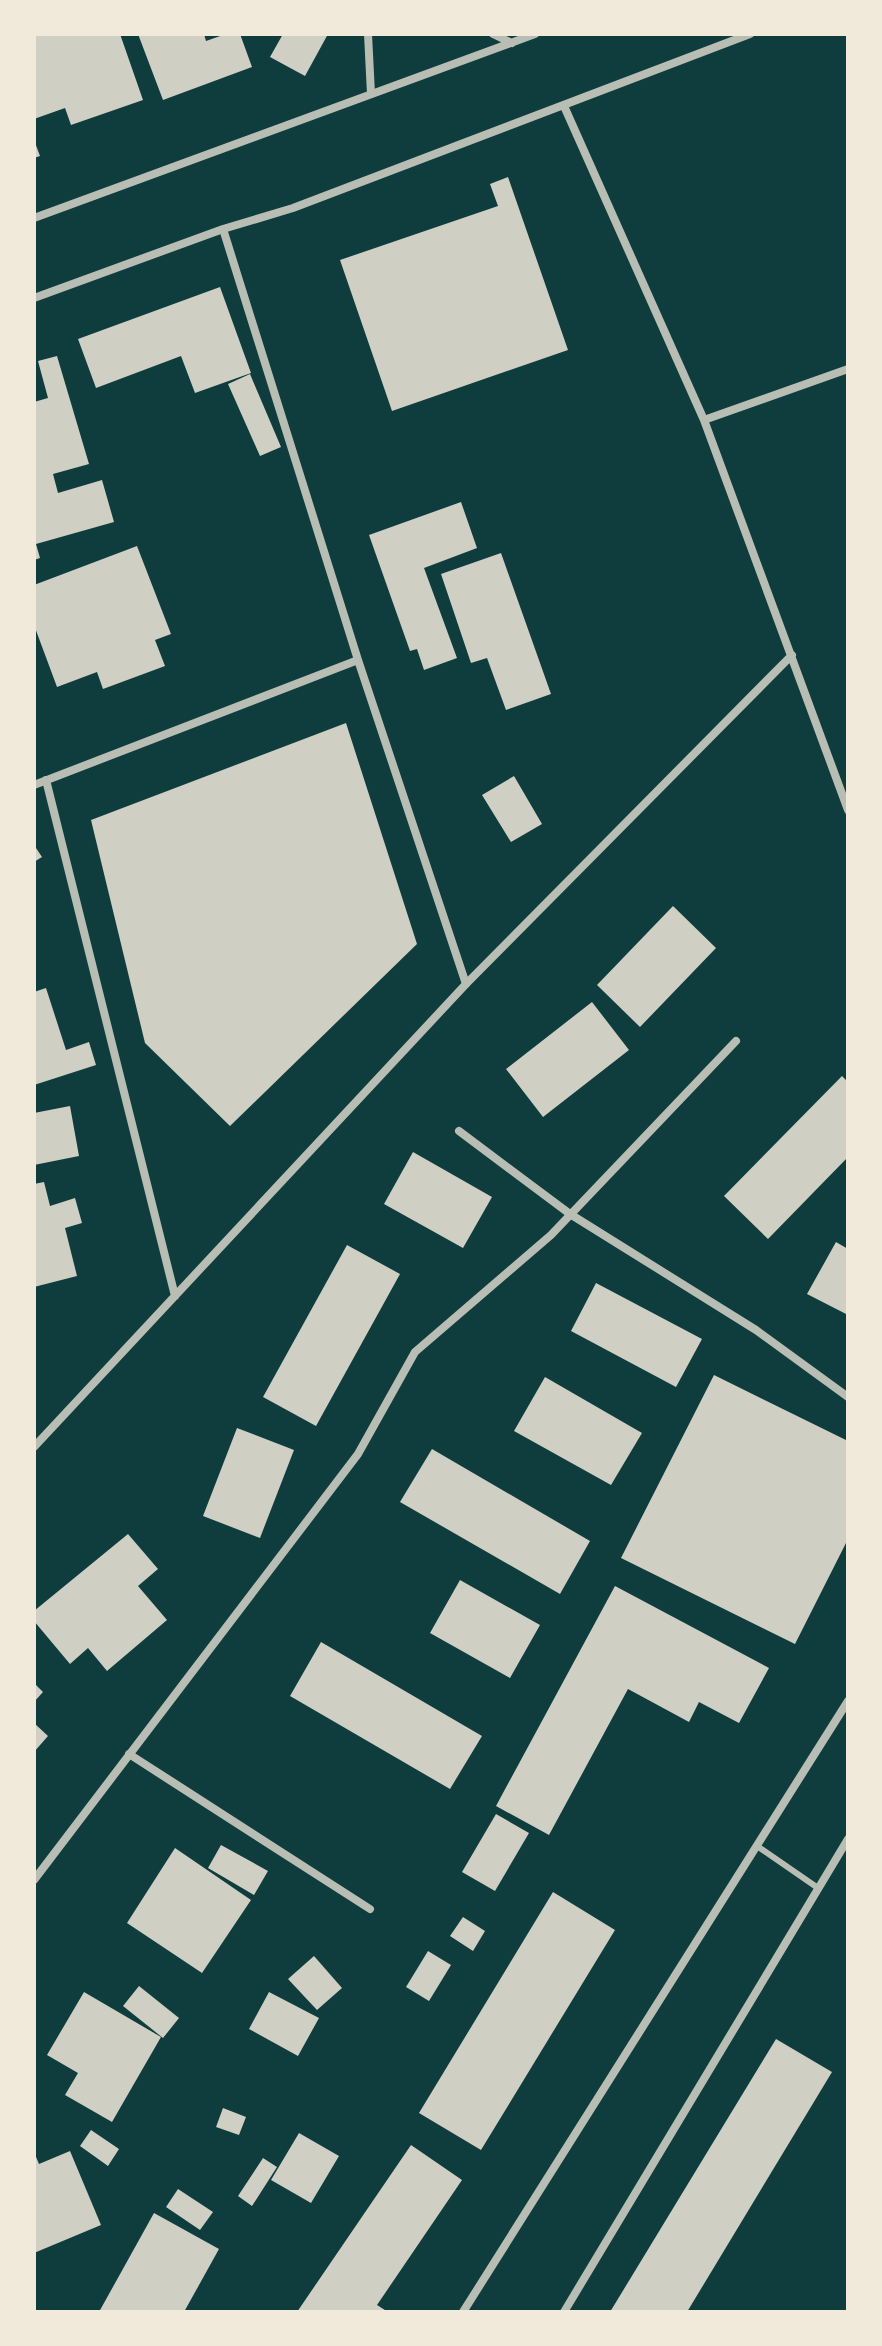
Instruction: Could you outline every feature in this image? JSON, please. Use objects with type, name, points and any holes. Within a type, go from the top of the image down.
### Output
[{"type":"street","points":[[368,34],[371,94]]},
{"type":"street","points":[[493,34],[512,43]]},
{"type":"street","points":[[34,218],[535,34]]},
{"type":"street","points":[[34,298],[223,229],[293,208],[750,34]]},
{"type":"street","points":[[564,106],[704,420],[848,810]]},
{"type":"street","points":[[223,229],[358,660],[466,984]]},
{"type":"street","points":[[704,420],[848,369]]},
{"type":"street","points":[[34,1447],[466,984],[792,655]]},
{"type":"street","points":[[34,785],[358,660]]},
{"type":"street","points":[[46,780],[175,1296]]},
{"type":"street","points":[[34,1880],[358,1454],[415,1352],[570,1214],[736,1041]]},
{"type":"street","points":[[459,1131],[570,1214],[756,1330],[848,1397]]},
{"type":"street","points":[[463,2312],[848,1701]]},
{"type":"street","points":[[129,1754],[370,1909]]},
{"type":"street","points":[[564,2312],[848,1839]]},
{"type":"lane","points":[[757,1846],[818,1888]]},
{"type":"building","points":[[34,34],[120,34],[143,100],[71,125],[65,108],[34,119]]},
{"type":"building","points":[[138,34],[204,34],[206,41],[226,34],[240,34],[252,67],[163,100]]},
{"type":"building","points":[[283,34],[328,34],[305,76],[270,57]]},
{"type":"building","points":[[34,140],[40,156],[34,158]]},
{"type":"building","points":[[508,177],[568,350],[392,411],[340,260],[498,206],[490,184]]},
{"type":"building","points":[[220,287],[251,373],[195,393],[181,356],[96,388],[78,339]]},
{"type":"building","points":[[57,356],[89,464],[53,474],[58,493],[102,480],[114,522],[36,544],[40,558],[34,560],[34,402],[48,398],[38,361]]},
{"type":"building","points":[[250,374],[281,447],[260,456],[228,384]]},
{"type":"building","points":[[461,502],[477,548],[424,568],[457,658],[424,670],[417,649],[410,651],[369,535]]},
{"type":"building","points":[[137,546],[171,634],[155,640],[165,666],[103,689],[97,672],[57,687],[34,625],[34,585]]},
{"type":"building","points":[[501,553],[551,694],[506,710],[487,658],[471,663],[441,574]]},
{"type":"building","points":[[346,723],[417,944],[230,1126],[145,1043],[91,820]]},
{"type":"building","points":[[514,776],[542,824],[511,842],[482,795]]},
{"type":"building","points":[[34,845],[42,857],[34,862]]},
{"type":"building","points":[[673,906],[716,948],[640,1027],[597,985]]},
{"type":"building","points":[[46,988],[66,1050],[89,1042],[96,1065],[34,1085],[34,992]]},
{"type":"building","points":[[592,1002],[629,1050],[543,1117],[506,1069]]},
{"type":"building","points":[[842,1076],[848,1082],[848,1157],[768,1239],[724,1196]]},
{"type":"building","points":[[70,1106],[79,1156],[34,1165],[34,1113]]},
{"type":"building","points":[[413,1152],[492,1197],[463,1248],[384,1204]]},
{"type":"building","points":[[44,1182],[50,1206],[75,1198],[82,1223],[65,1228],[77,1276],[34,1287],[34,1184]]},
{"type":"building","points":[[836,1242],[848,1249],[848,1315],[807,1294]]},
{"type":"building","points":[[347,1245],[400,1274],[316,1426],[263,1397]]},
{"type":"building","points":[[596,1283],[702,1339],[676,1387],[571,1331]]},
{"type":"building","points":[[714,1375],[848,1441],[848,1539],[795,1644],[621,1558]]},
{"type":"building","points":[[545,1377],[642,1433],[611,1485],[514,1431]]},
{"type":"building","points":[[237,1428],[294,1450],[260,1538],[203,1516]]},
{"type":"building","points":[[432,1449],[590,1541],[560,1594],[400,1502]]},
{"type":"building","points":[[128,1534],[158,1569],[138,1586],[167,1620],[107,1671],[88,1648],[70,1664],[34,1621],[34,1611]]},
{"type":"building","points":[[460,1580],[540,1625],[510,1678],[430,1633]]},
{"type":"building","points":[[615,1586],[769,1668],[739,1723],[699,1702],[689,1722],[628,1689],[549,1835],[496,1806]]},
{"type":"building","points":[[321,1642],[482,1736],[450,1789],[290,1696]]},
{"type":"building","points":[[34,1683],[43,1692],[34,1702]]},
{"type":"building","points":[[34,1723],[48,1736],[34,1752]]},
{"type":"building","points":[[496,1814],[529,1833],[495,1891],[462,1872]]},
{"type":"building","points":[[221,1845],[268,1871],[254,1895],[208,1868]]},
{"type":"building","points":[[175,1848],[251,1900],[202,1973],[127,1923]]},
{"type":"building","points":[[553,1892],[615,1930],[481,2150],[419,2113]]},
{"type":"building","points":[[463,1917],[485,1931],[473,1951],[450,1936]]},
{"type":"building","points":[[428,1951],[451,1965],[429,2001],[406,1987]]},
{"type":"building","points":[[314,1956],[342,1988],[317,2010],[288,1979]]},
{"type":"building","points":[[139,1986],[179,2018],[163,2038],[123,2006]]},
{"type":"building","points":[[84,1992],[161,2037],[112,2122],[65,2095],[78,2073],[47,2055]]},
{"type":"building","points":[[269,1992],[319,2018],[298,2056],[249,2029]]},
{"type":"building","points":[[776,2039],[832,2072],[687,2312],[610,2312]]},
{"type":"building","points":[[223,2108],[246,2117],[239,2135],[216,2127]]},
{"type":"building","points":[[91,2130],[119,2149],[108,2166],[80,2146]]},
{"type":"building","points":[[299,2133],[339,2156],[311,2203],[271,2180]]},
{"type":"building","points":[[411,2145],[462,2180],[377,2305],[388,2312],[297,2312]]},
{"type":"building","points":[[70,2151],[101,2225],[34,2253],[34,2152],[39,2164]]},
{"type":"building","points":[[263,2158],[277,2167],[252,2206],[238,2196]]},
{"type":"building","points":[[178,2189],[213,2212],[200,2230],[166,2207]]},
{"type":"building","points":[[154,2213],[219,2249],[184,2312],[99,2312]]}]
